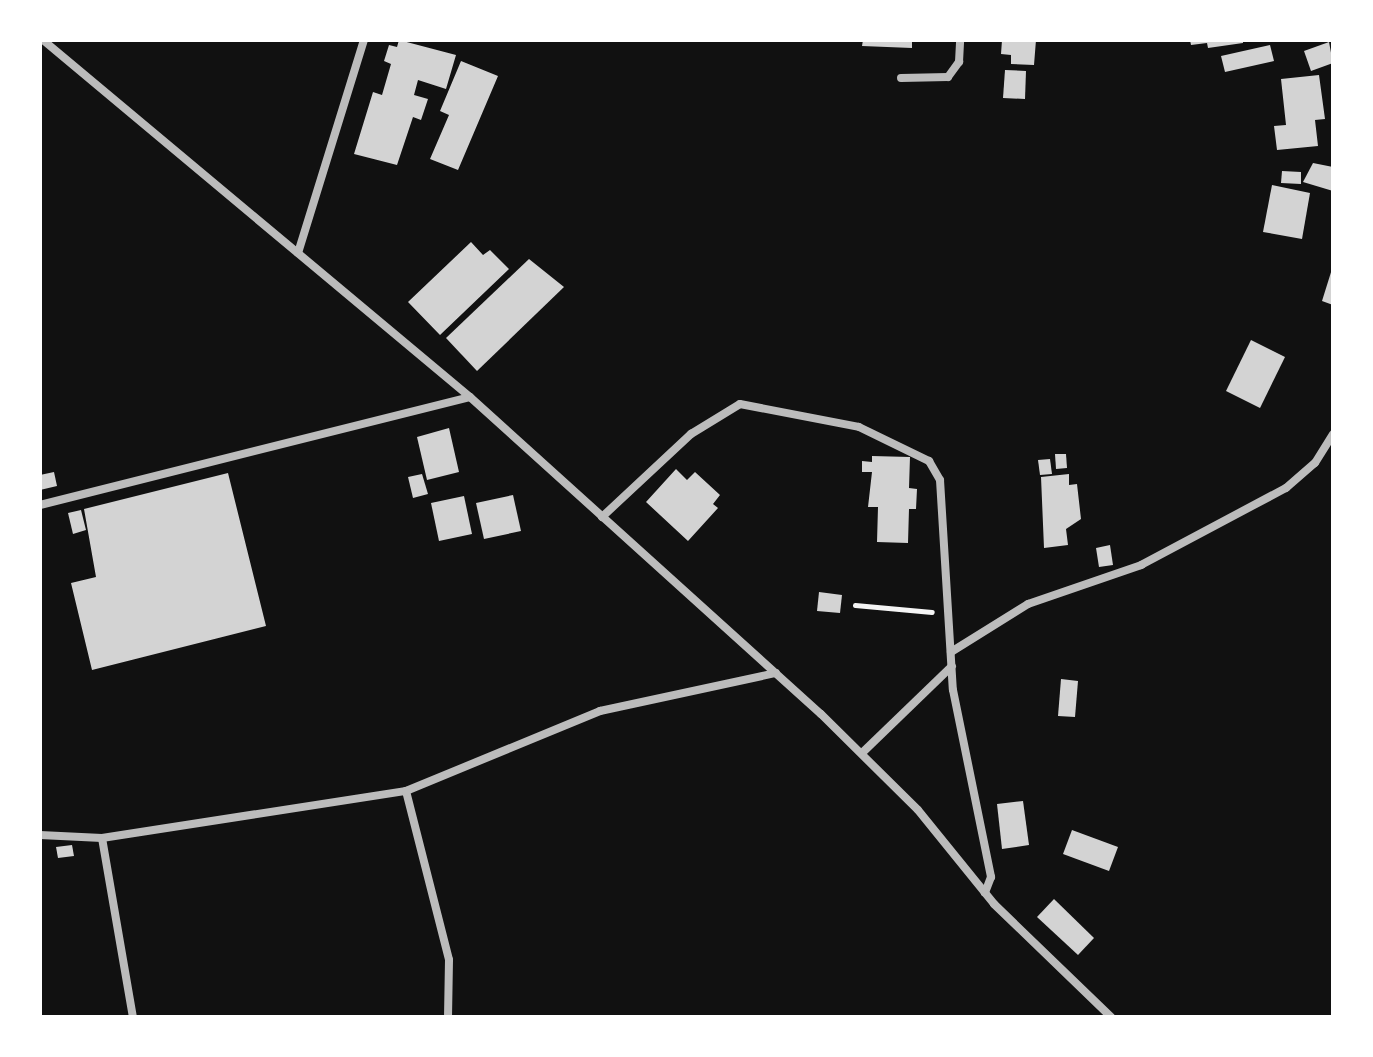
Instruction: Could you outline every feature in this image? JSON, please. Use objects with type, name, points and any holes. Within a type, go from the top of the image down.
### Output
[{"type":"street","points":[[43,40],[470,397],[776,673],[918,810],[985,893],[1111,1017]]},
{"type":"street","points":[[298,253],[364,40]]},
{"type":"street","points":[[901,78],[948,77],[959,62],[960,40]]},
{"type":"street","points":[[40,505],[470,397]]},
{"type":"street","points":[[602,517],[691,434],[740,404],[848,424],[919,456],[936,470],[952,666],[991,877],[985,893]]},
{"type":"street","points":[[951,652],[1038,599],[1141,565],[1286,488],[1315,463],[1333,434]]},
{"type":"street","points":[[862,753],[952,666]]},
{"type":"street","points":[[40,835],[102,838],[406,791],[600,711],[776,673]]},
{"type":"street","points":[[406,791],[449,960],[448,1017]]},
{"type":"street","points":[[102,838],[133,1017]]},
{"type":"path","points":[[855,605],[948,614]]},
{"type":"building","points":[[399,40],[456,55],[446,89],[418,80],[414,95],[428,99],[421,120],[413,117],[397,165],[354,154],[373,92],[382,95],[391,64],[384,61],[389,45],[397,47]]},
{"type":"building","points":[[863,40],[912,40],[912,48],[862,46]]},
{"type":"building","points":[[1002,40],[1036,40],[1034,65],[1011,64],[1011,55],[1001,54]]},
{"type":"building","points":[[1190,40],[1243,40],[1243,43],[1208,48],[1207,43],[1191,45]]},
{"type":"building","points":[[1329,42],[1333,63],[1311,71],[1304,51]]},
{"type":"building","points":[[1270,45],[1274,61],[1225,72],[1221,56]]},
{"type":"building","points":[[461,61],[498,76],[458,170],[430,159],[449,115],[440,111]]},
{"type":"building","points":[[1005,70],[1026,71],[1025,99],[1003,98]]},
{"type":"building","points":[[1319,75],[1325,119],[1315,120],[1318,146],[1277,150],[1274,126],[1286,125],[1281,79]]},
{"type":"building","points":[[1313,163],[1333,167],[1333,191],[1303,182]]},
{"type":"building","points":[[1282,171],[1301,172],[1301,184],[1281,183]]},
{"type":"building","points":[[1272,185],[1310,193],[1302,239],[1263,232]]},
{"type":"building","points":[[471,242],[483,255],[490,250],[509,269],[440,335],[408,302]]},
{"type":"building","points":[[529,259],[564,287],[477,371],[446,338]]},
{"type":"building","points":[[1333,269],[1333,305],[1322,301]]},
{"type":"building","points":[[1251,340],[1285,357],[1260,408],[1226,391]]},
{"type":"building","points":[[449,428],[459,472],[427,480],[417,437]]},
{"type":"building","points":[[1055,454],[1066,454],[1067,468],[1056,469]]},
{"type":"building","points":[[872,456],[910,457],[909,488],[917,489],[916,509],[909,509],[908,543],[877,542],[878,507],[868,507],[872,472],[862,472],[862,461],[872,462]]},
{"type":"building","points":[[1050,459],[1052,474],[1040,475],[1038,460]]},
{"type":"building","points":[[676,469],[687,480],[695,472],[720,495],[713,504],[718,508],[688,541],[646,502]]},
{"type":"building","points":[[54,472],[57,486],[40,490],[40,475]]},
{"type":"building","points":[[228,473],[266,626],[92,670],[71,583],[96,577],[84,509]]},
{"type":"building","points":[[422,474],[428,494],[413,498],[408,477]]},
{"type":"building","points":[[1069,474],[1069,485],[1077,484],[1081,519],[1066,529],[1068,545],[1044,548],[1041,477]]},
{"type":"building","points":[[513,495],[521,531],[484,539],[476,503]]},
{"type":"building","points":[[464,496],[472,534],[439,541],[431,503]]},
{"type":"building","points":[[81,510],[86,530],[73,534],[68,513]]},
{"type":"building","points":[[1110,545],[1113,565],[1099,567],[1096,548]]},
{"type":"building","points":[[819,592],[842,595],[840,613],[817,611]]},
{"type":"building","points":[[1061,679],[1078,681],[1075,717],[1058,716]]},
{"type":"building","points":[[1023,801],[1029,845],[1002,849],[997,804]]},
{"type":"building","points":[[1072,830],[1118,847],[1109,871],[1063,854]]},
{"type":"building","points":[[72,845],[74,856],[58,858],[56,847]]},
{"type":"building","points":[[1054,899],[1094,938],[1078,955],[1037,917]]}]
